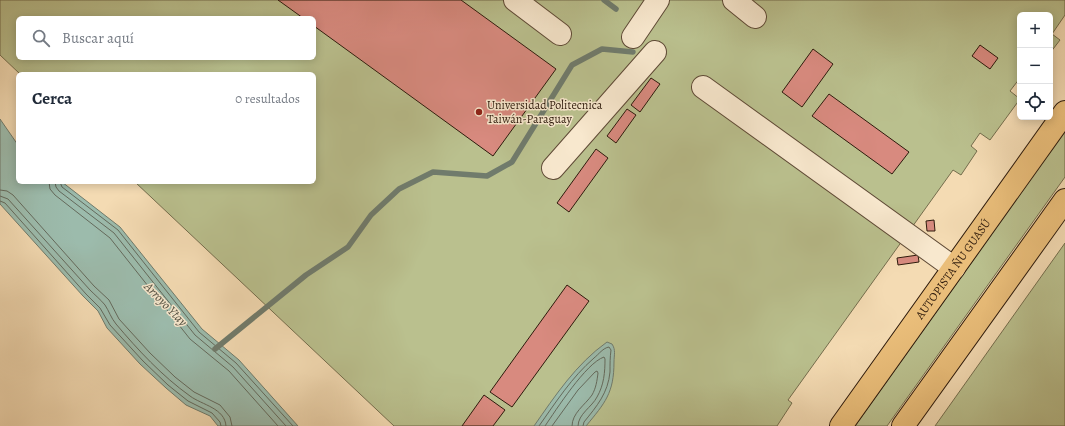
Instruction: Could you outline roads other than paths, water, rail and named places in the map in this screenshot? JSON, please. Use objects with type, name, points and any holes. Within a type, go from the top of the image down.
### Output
[{"type":"highway","name":"AUTOPISTA ÑU GUASÚ","points":[[841,426],[1065,112]]},
{"type":"highway","points":[[904,426],[1065,200]]},
{"type":"lane","points":[[515,0],[560,34]]},
{"type":"lane","points":[[734,0],[755,17]]},
{"type":"lane","points":[[633,36],[654,1]]},
{"type":"lane","points":[[553,168],[655,52]]},
{"type":"lane","points":[[703,87],[954,268]]},
{"type":"water","name":"Arroyo Ytay","points":[[0,119],[16,142],[16,184],[65,184],[120,227],[202,329],[239,360],[298,426],[218,426],[210,416],[186,405],[140,364],[107,328],[98,311],[0,204]]},
{"type":"water","points":[[607,342],[612,344],[614,350],[614,373],[610,390],[603,404],[586,426],[534,426],[576,370],[585,360]]},
{"type":"waterway","points":[[604,0],[616,9]]},
{"type":"waterway","points":[[215,349],[306,275],[348,247],[371,215],[399,189],[433,172],[487,176],[512,162],[572,65],[602,49],[633,52]]},
{"type":"place","name":"Universidad Politecnica Taiwán-Paraguay","points":[[479,112]]}]
